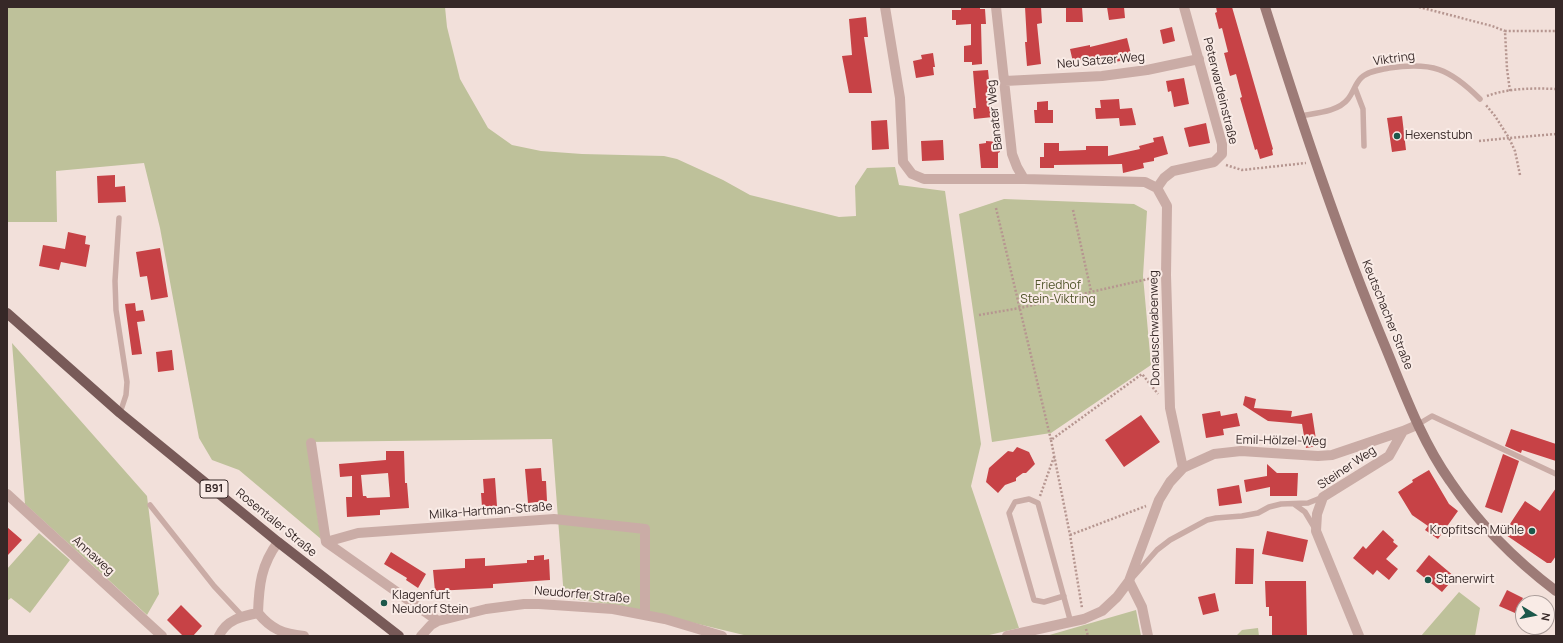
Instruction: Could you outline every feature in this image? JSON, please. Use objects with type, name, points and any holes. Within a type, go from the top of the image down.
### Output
[{"type":"main road","name":"Keutschacher Straße","points":[[1266,7],[1300,116],[1361,290],[1417,425],[1449,480],[1478,519],[1506,549],[1535,575],[1556,591]]},
{"type":"main road","name":"Rosentaler Straße","points":[[7,313],[120,413],[278,542],[398,636]]},
{"type":"street","points":[[885,7],[900,98],[903,162],[912,174],[924,179],[1024,179],[1145,182],[1157,188],[1164,178],[1173,171],[1214,162]]},
{"type":"street","name":"Banater Weg","points":[[996,7],[1012,154],[1024,179]]},
{"type":"street","name":"Peterwardeinstraße","points":[[1184,7],[1222,144],[1222,154],[1214,162]]},
{"type":"street","name":"Neu Satzer Weg","points":[[1005,81],[1102,76],[1147,70],[1199,59]]},
{"type":"street","name":"Donauschwabenweg","points":[[1157,188],[1167,206],[1166,275],[1170,408],[1183,468]]},
{"type":"street","name":"Emil-Hölzel-Weg","points":[[1129,581],[1159,500],[1170,482],[1183,468],[1214,454],[1242,451],[1318,456],[1332,455],[1417,425]]},
{"type":"street","name":"Steiner Weg","points":[[1359,636],[1316,531],[1317,514],[1323,498],[1389,456],[1403,431]]},
{"type":"street","points":[[311,443],[326,542],[438,621]]},
{"type":"street","name":"Annaweg","points":[[7,494],[162,636]]},
{"type":"street","name":"Milka-Hartman-Straße","points":[[326,542],[358,533],[554,519],[645,530],[645,615]]},
{"type":"street","points":[[278,542],[269,554],[263,570],[259,589],[258,613],[267,623],[282,631],[304,636]]},
{"type":"street","points":[[1007,636],[1084,619],[1102,610],[1117,597],[1129,581],[1142,607],[1148,636]]},
{"type":"street","name":"Neudorfer Straße","points":[[421,636],[431,625],[438,621],[486,609],[524,604],[539,604],[613,609],[645,615],[722,636]]},
{"type":"street","points":[[219,636],[227,625],[242,616],[258,613]]},
{"type":"lane","name":"Viktring","points":[[1300,116],[1338,108],[1348,100],[1361,78],[1372,71],[1410,65],[1429,66],[1442,70],[1463,82],[1480,98]]},
{"type":"lane","points":[[1355,88],[1363,109],[1364,146]]},
{"type":"lane","points":[[119,218],[115,281],[116,310],[127,382],[126,395],[120,413]]},
{"type":"lane","points":[[1417,425],[1432,416],[1556,474]]},
{"type":"lane","points":[[1064,596],[1044,602],[1034,600],[1009,513],[1015,502],[1029,498],[1038,503],[1064,596],[1071,623]]},
{"type":"lane","points":[[1129,581],[1157,550],[1170,540],[1208,520],[1258,513],[1269,506],[1308,503],[1323,498]]},
{"type":"lane","name":"Steiner Weg","points":[[1294,504],[1305,512],[1316,531]]},
{"type":"lane","points":[[150,505],[214,586],[242,616]]},
{"type":"path","points":[[1419,7],[1492,26],[1505,31],[1556,31]]},
{"type":"path","points":[[1505,31],[1510,91]]},
{"type":"path","points":[[1520,175],[1516,151],[1495,116],[1480,98],[1499,92],[1539,88],[1556,89]]},
{"type":"path","points":[[1479,141],[1556,134]]},
{"type":"path","points":[[1214,162],[1242,170],[1316,162]]},
{"type":"path","points":[[996,208],[1055,457],[1084,619]]},
{"type":"path","points":[[1073,210],[1091,291]]},
{"type":"path","points":[[979,315],[1020,308],[1166,275]]},
{"type":"path","points":[[1051,440],[1142,374],[1170,408]]},
{"type":"path","points":[[1038,503],[1055,457]]},
{"type":"path","points":[[1070,536],[1159,500]]},
{"type":"green space","points":[[7,7],[445,7],[447,27],[460,79],[488,128],[512,145],[541,151],[582,154],[664,156],[677,159],[723,180],[750,195],[839,217],[856,216],[855,186],[867,168],[895,167],[899,185],[945,191],[981,444],[971,486],[1019,628],[985,636],[748,636],[623,606],[564,598],[552,439],[307,442],[321,539],[239,470],[212,460],[199,438],[160,228],[144,163],[56,171],[57,222],[7,222]]},
{"type":"green space","name":"Friedhof Stein-Viktring","points":[[1004,199],[1134,204],[1147,211],[1143,276],[1151,365],[1051,433],[992,442],[959,214]]},
{"type":"green space","points":[[12,343],[147,496],[159,594],[147,615],[25,504]]},
{"type":"green space","points":[[39,533],[70,560],[30,613],[11,598],[7,601],[7,569]]},
{"type":"green space","points":[[1459,592],[1480,608],[1475,636],[1421,636]]},
{"type":"green space","points":[[1136,610],[1141,636],[1046,636]]},
{"type":"green space","points":[[1258,628],[1259,636],[1236,636],[1242,630]]},
{"type":"building","points":[[961,7],[980,7],[980,9],[985,9],[986,24],[981,24],[982,64],[972,65],[972,62],[964,62],[964,46],[971,45],[971,24],[956,25],[956,20],[952,20],[952,10],[961,10]]},
{"type":"building","points":[[1025,7],[1041,7],[1042,23],[1037,24],[1041,64],[1027,66]]},
{"type":"building","points":[[1066,7],[1082,7],[1083,22],[1066,22]]},
{"type":"building","points":[[1107,7],[1124,7],[1125,18],[1109,20]]},
{"type":"building","points":[[1216,7],[1232,7],[1273,149],[1273,155],[1260,159],[1257,149],[1255,150],[1240,98],[1242,97],[1236,74],[1230,76],[1224,53],[1228,52],[1222,28],[1219,29],[1215,13],[1217,12]]},
{"type":"building","points":[[866,17],[868,37],[864,37],[872,93],[849,93],[842,56],[852,55],[849,19]]},
{"type":"building","points":[[1172,27],[1175,41],[1163,44],[1160,30]]},
{"type":"building","points":[[1127,38],[1132,58],[1112,63],[1111,60],[1082,66],[1081,60],[1073,62],[1070,49],[1090,45],[1090,47]]},
{"type":"building","points":[[933,53],[935,67],[933,67],[934,75],[916,78],[913,61],[922,59],[921,55]]},
{"type":"building","points":[[988,70],[990,90],[995,90],[996,104],[992,104],[993,117],[974,119],[973,108],[976,108],[973,71]]},
{"type":"building","points":[[1184,78],[1189,104],[1174,107],[1171,91],[1168,92],[1166,81]]},
{"type":"building","points":[[1119,99],[1120,109],[1132,108],[1136,125],[1120,126],[1119,118],[1096,119],[1095,108],[1101,108],[1100,100]]},
{"type":"building","points":[[1048,101],[1048,110],[1053,110],[1053,123],[1035,123],[1034,110],[1037,110],[1037,102]]},
{"type":"building","points":[[1402,116],[1406,150],[1392,152],[1387,118]]},
{"type":"building","points":[[887,120],[889,149],[872,150],[871,121]]},
{"type":"building","points":[[1206,123],[1210,143],[1189,147],[1184,128]]},
{"type":"building","points":[[1163,136],[1168,154],[1154,158],[1154,161],[1143,163],[1144,168],[1123,173],[1122,164],[1054,165],[1054,168],[1040,168],[1040,157],[1044,157],[1044,143],[1059,143],[1059,151],[1086,150],[1086,146],[1108,146],[1108,156],[1140,149],[1139,146],[1154,142],[1153,138]]},
{"type":"building","points":[[943,140],[944,160],[922,161],[921,141]]},
{"type":"building","points":[[986,141],[1000,142],[998,168],[981,168],[979,144],[986,143]]},
{"type":"building","points":[[115,175],[115,187],[125,186],[126,202],[98,203],[97,176]]},
{"type":"building","points":[[68,232],[86,236],[85,244],[90,245],[86,267],[61,262],[59,270],[39,266],[43,245],[65,249]]},
{"type":"building","points":[[160,248],[168,297],[151,300],[147,276],[140,277],[136,252]]},
{"type":"building","points":[[135,303],[136,311],[143,310],[145,321],[137,322],[142,354],[132,355],[125,304]]},
{"type":"building","points":[[172,350],[174,370],[158,372],[156,352]]},
{"type":"building","points":[[1245,396],[1256,399],[1254,408],[1292,411],[1291,417],[1312,413],[1317,446],[1306,448],[1302,424],[1268,421],[1243,405]]},
{"type":"building","points":[[1220,411],[1221,416],[1237,413],[1240,426],[1223,429],[1224,435],[1206,438],[1202,414]]},
{"type":"building","points":[[1141,415],[1160,442],[1124,467],[1105,440]]},
{"type":"building","points":[[1511,429],[1556,444],[1556,461],[1522,450],[1521,453],[1505,446]]},
{"type":"building","points":[[1017,447],[1029,452],[1035,464],[1026,473],[1023,473],[1016,478],[1016,481],[1005,485],[998,493],[986,482],[989,468],[1008,451],[1013,452]]},
{"type":"building","points":[[386,451],[404,451],[405,483],[407,483],[409,508],[380,510],[380,515],[347,517],[346,497],[352,497],[352,476],[340,477],[339,464],[386,460]],"holes":[[[388,473],[390,497],[367,498],[366,496],[363,496],[361,475]]]},
{"type":"building","points":[[1503,454],[1519,461],[1502,513],[1485,507]]},
{"type":"building","points":[[1267,464],[1277,473],[1298,473],[1297,496],[1270,496],[1270,487],[1246,492],[1244,480],[1267,476]]},
{"type":"building","points":[[541,468],[542,481],[546,481],[547,501],[528,503],[525,469]]},
{"type":"building","points":[[1429,470],[1449,504],[1458,511],[1438,539],[1425,530],[1428,526],[1412,515],[1398,492],[1413,482],[1412,480]]},
{"type":"building","points":[[495,478],[497,506],[482,507],[481,493],[484,493],[483,479]]},
{"type":"building","points":[[1239,485],[1242,503],[1219,506],[1217,489]]},
{"type":"building","name":"Kropfitsch Mühle","points":[[1556,488],[1556,556],[1551,563],[1547,563],[1506,535],[1508,532],[1506,530],[1525,501],[1540,511]]},
{"type":"building","points":[[7,527],[22,540],[7,556]]},
{"type":"building","points":[[1383,530],[1398,546],[1386,559],[1398,569],[1389,580],[1377,570],[1373,575],[1353,558],[1363,546],[1366,549]]},
{"type":"building","points":[[1267,531],[1308,540],[1303,562],[1262,554]]},
{"type":"building","points":[[1236,548],[1254,549],[1253,584],[1235,584]]},
{"type":"building","points":[[391,552],[426,574],[418,588],[406,580],[407,578],[384,564]]},
{"type":"building","points":[[544,555],[544,560],[549,559],[550,580],[493,584],[493,588],[435,591],[433,570],[465,568],[465,559],[485,558],[485,566],[527,563],[527,560],[534,560],[534,556]]},
{"type":"building","points":[[1429,555],[1455,577],[1442,592],[1416,571]]},
{"type":"building","points":[[1265,581],[1306,581],[1307,636],[1272,636],[1272,616],[1269,616],[1269,607],[1266,607]]},
{"type":"building","points":[[1507,590],[1517,595],[1515,595],[1515,613],[1499,606]]},
{"type":"building","points":[[1215,593],[1219,611],[1203,615],[1198,597]]},
{"type":"building","points":[[181,605],[202,626],[193,636],[183,636],[167,620]]},
{"type":"place","name":"Hexenstubn","points":[[1397,136]]},
{"type":"place","name":"Kropfitsch Mühle","points":[[1532,531]]},
{"type":"place","name":"Stanerwirt","points":[[1428,580]]},
{"type":"place","name":"Klagenfurt Neudorf Stein","points":[[384,603]]}]
